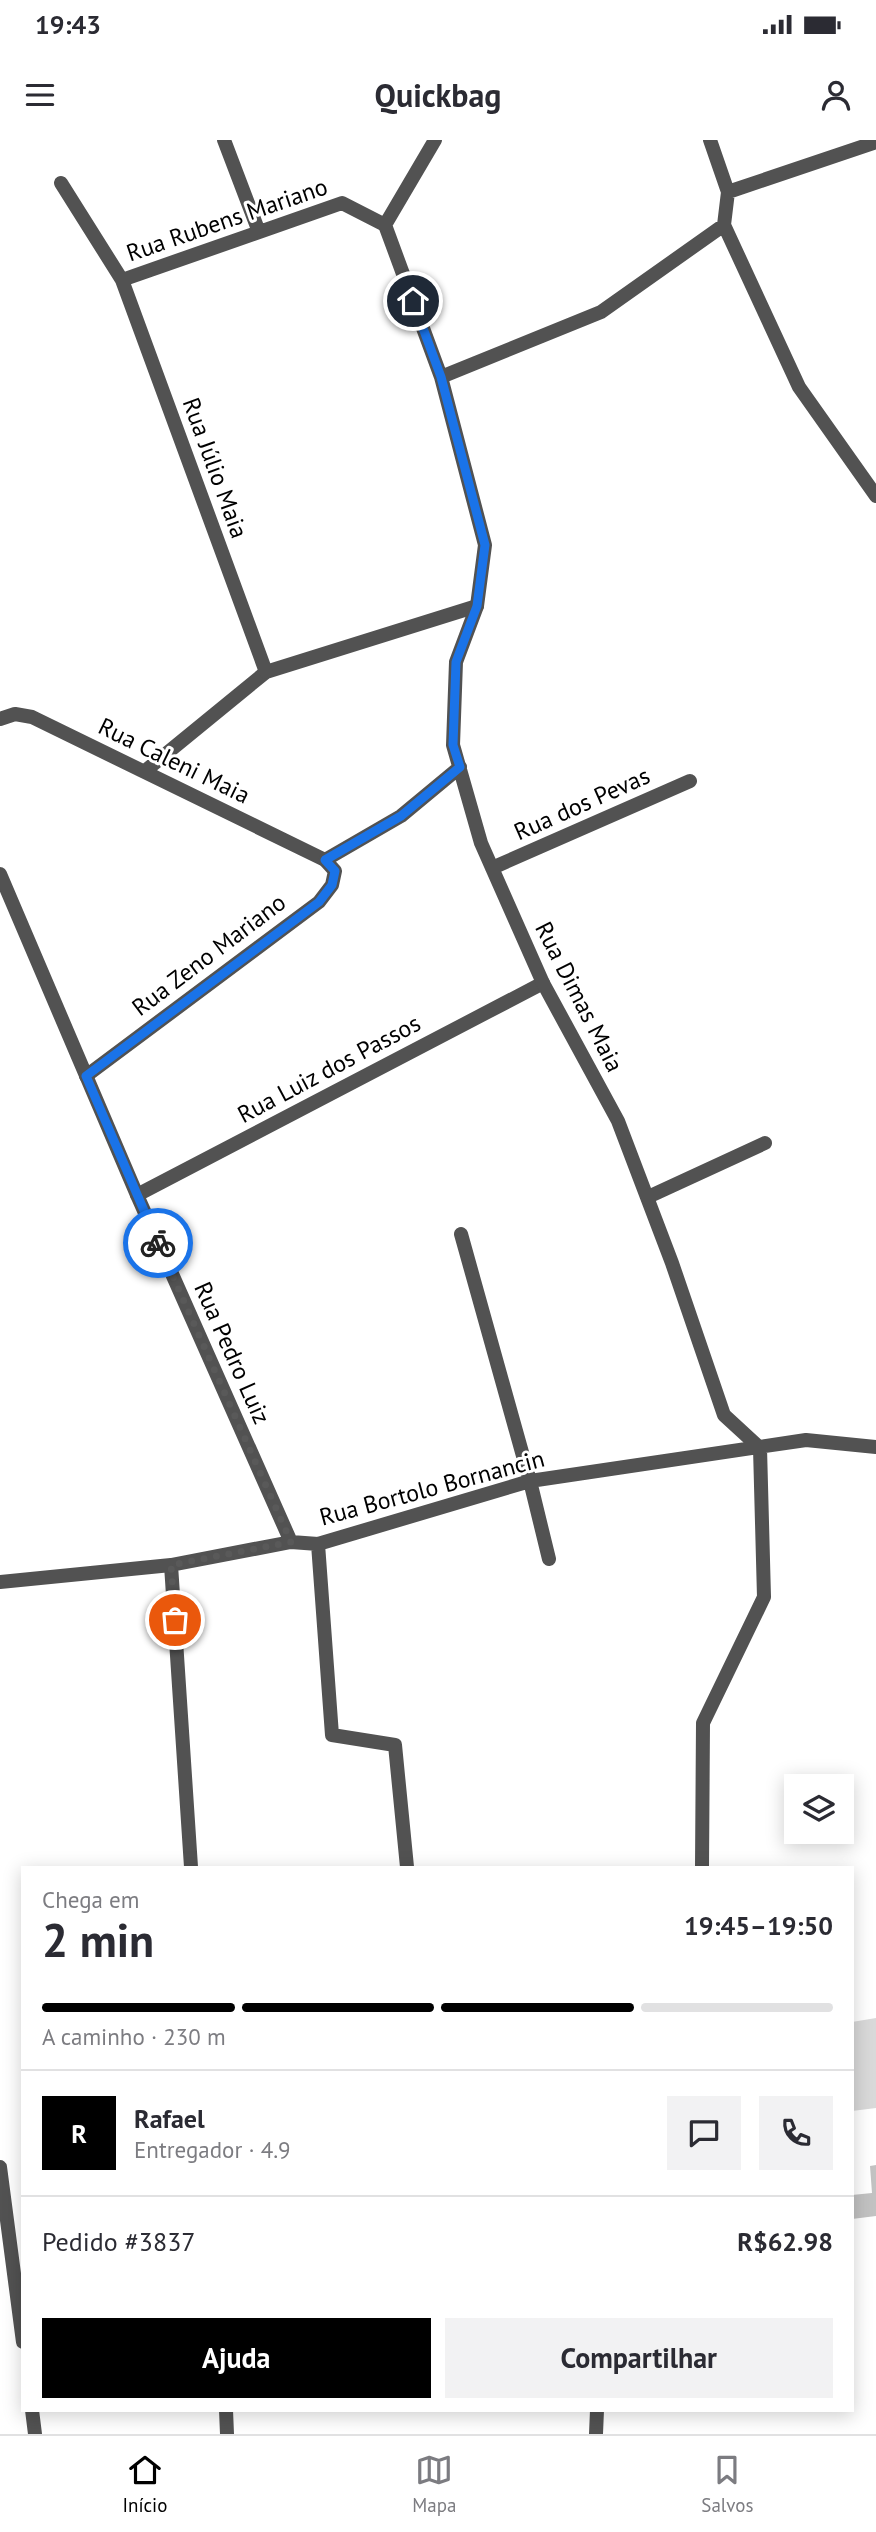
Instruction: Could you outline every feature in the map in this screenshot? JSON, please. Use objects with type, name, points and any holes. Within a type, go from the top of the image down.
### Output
[{"type":"street","points":[[224,140],[259,232]]},
{"type":"street","points":[[385,225],[435,140]]},
{"type":"street","points":[[710,140],[728,192],[724,225],[799,387],[876,496]]},
{"type":"street","points":[[728,192],[876,142]]},
{"type":"street","name":"Rua Júlio Maia","points":[[61,183],[122,280],[266,672]]},
{"type":"street","name":"Rua Rubens Mariano","points":[[122,280],[342,203],[385,225]]},
{"type":"street","name":"Rua Dimas Maia","points":[[385,225],[441,377],[485,545],[477,606],[456,662],[453,745],[481,843],[542,983],[618,1121],[648,1197],[724,1415],[760,1448]]},
{"type":"street","points":[[441,377],[601,312],[724,225]]},
{"type":"street","points":[[145,771],[266,672],[477,606]]},
{"type":"street","name":"Rua Caleni Maia","points":[[0,719],[15,714],[32,718],[325,860]]},
{"type":"street","points":[[325,860],[401,816],[460,767]]},
{"type":"street","name":"Rua dos Pevas","points":[[492,868],[690,781]]},
{"type":"street","name":"Rua Zeno Mariano","points":[[86,1076],[319,902],[334,880],[335,871],[325,860]]},
{"type":"street","name":"Rua Pedro Luiz","points":[[0,874],[137,1195],[291,1542]]},
{"type":"street","name":"Rua Luiz dos Passos","points":[[137,1195],[542,983]]},
{"type":"street","points":[[648,1197],[765,1143]]},
{"type":"street","points":[[461,1234],[549,1559]]},
{"type":"street","name":"Rua Bortolo Bornancin","points":[[0,1582],[171,1565],[291,1542],[318,1544],[530,1481],[806,1440],[876,1447]]},
{"type":"street","points":[[702,1866],[703,1723],[764,1597],[760,1448]]},
{"type":"street","points":[[318,1544],[332,1735],[395,1745],[407,1866]]},
{"type":"street","points":[[171,1565],[191,1866]]},
{"type":"street","points":[[0,2167],[21,2327]]},
{"type":"street","points":[[32,2412],[35,2434]]},
{"type":"street","points":[[226,2412],[227,2434]]},
{"type":"street","points":[[596,2434],[597,2412]]},
{"type":"shaded area","points":[[876,2018],[876,2108],[854,2111],[854,2022]]},
{"type":"building","points":[[876,2165],[876,2216],[854,2219],[854,2195],[872,2193],[870,2166]]},
{"type":"way so far","points":[[158,1243],[291,1542],[171,1565],[175,1620]]},
{"type":"route","points":[[158,1243],[86,1076],[319,902],[334,880],[335,871],[325,860],[401,816],[460,767],[453,745],[456,662],[477,606],[485,545],[441,377],[413,301]]}]
